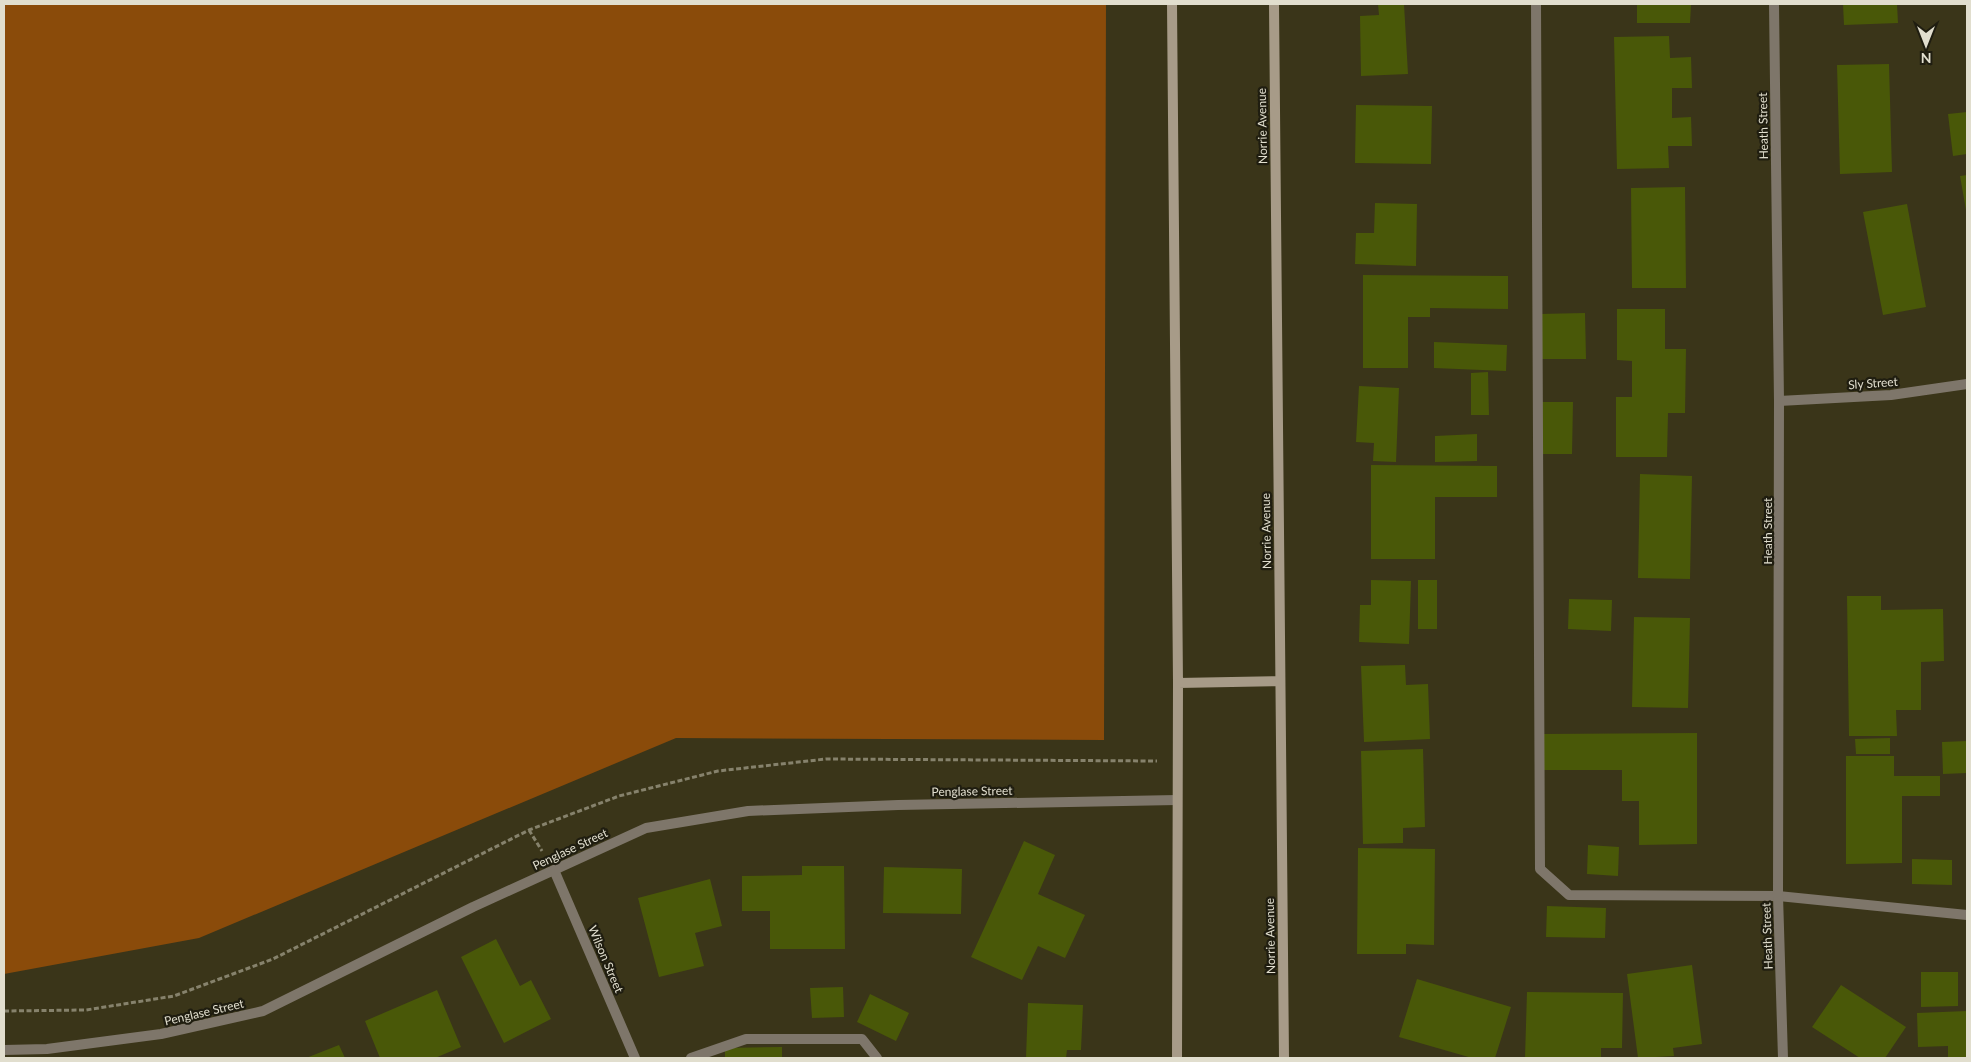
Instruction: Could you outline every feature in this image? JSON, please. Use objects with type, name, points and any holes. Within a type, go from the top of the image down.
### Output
[{"type":"main road","points":[[1172,4],[1178,683],[1177,1058]]},
{"type":"main road","name":"Norrie Avenue","points":[[1274,4],[1284,1058]]},
{"type":"main road","points":[[1178,683],[1280,681]]},
{"type":"street","points":[[1536,4],[1540,869],[1569,895],[1778,896],[1967,915]]},
{"type":"street","name":"Heath Street","points":[[1774,4],[1780,401],[1778,896],[1783,1058]]},
{"type":"street","name":"Sly Street","points":[[1780,401],[1891,395],[1967,384]]},
{"type":"street","name":"Penglase Street","points":[[4,1050],[47,1050],[161,1034],[263,1011],[472,907],[646,828],[748,811],[898,805],[1177,800]]},
{"type":"street","name":"Wilson Street","points":[[554,870],[635,1058]]},
{"type":"street","points":[[691,1058],[746,1039],[862,1039],[877,1058]]},
{"type":"shaded area","points":[[4,4],[1106,4],[1104,740],[676,738],[199,938],[4,974]]},
{"type":"building","points":[[1378,4],[1404,4],[1408,74],[1361,76],[1360,16],[1379,15]]},
{"type":"building","points":[[1637,4],[1691,4],[1690,23],[1637,23]]},
{"type":"building","points":[[1843,4],[1897,4],[1898,23],[1844,25]]},
{"type":"building","points":[[1669,36],[1670,58],[1691,57],[1692,88],[1672,88],[1672,118],[1691,117],[1692,146],[1668,146],[1669,168],[1617,169],[1614,37]]},
{"type":"building","points":[[1889,64],[1892,172],[1840,174],[1837,65]]},
{"type":"building","points":[[1356,105],[1432,106],[1431,164],[1355,163]]},
{"type":"building","points":[[1967,112],[1967,154],[1953,156],[1948,114]]},
{"type":"building","points":[[1967,175],[1967,210],[1966,210],[1960,176]]},
{"type":"building","points":[[1685,187],[1686,288],[1632,288],[1631,188]]},
{"type":"building","points":[[1375,203],[1417,204],[1416,266],[1355,264],[1356,233],[1374,233]]},
{"type":"building","points":[[1907,204],[1926,307],[1883,315],[1863,212]]},
{"type":"building","points":[[1363,275],[1508,276],[1508,309],[1430,308],[1430,317],[1408,317],[1408,368],[1363,368]]},
{"type":"building","points":[[1617,309],[1665,309],[1665,349],[1686,349],[1685,413],[1668,413],[1667,457],[1616,457],[1616,397],[1632,397],[1632,361],[1617,360]]},
{"type":"building","points":[[1585,313],[1586,359],[1539,359],[1539,314]]},
{"type":"building","points":[[1434,342],[1507,345],[1506,371],[1434,368]]},
{"type":"building","points":[[1488,372],[1489,415],[1471,415],[1471,373]]},
{"type":"building","points":[[1359,386],[1399,388],[1396,462],[1373,461],[1374,443],[1356,442]]},
{"type":"building","points":[[1542,402],[1573,402],[1572,454],[1541,454]]},
{"type":"building","points":[[1477,434],[1477,461],[1435,462],[1435,436]]},
{"type":"building","points":[[1371,465],[1497,466],[1497,497],[1435,497],[1435,559],[1371,559]]},
{"type":"building","points":[[1640,474],[1692,476],[1690,579],[1638,578]]},
{"type":"building","points":[[1371,580],[1411,581],[1409,644],[1359,642],[1360,605],[1371,605]]},
{"type":"building","points":[[1418,580],[1437,580],[1437,629],[1418,629]]},
{"type":"building","points":[[1847,596],[1881,596],[1881,610],[1943,609],[1944,661],[1921,662],[1921,710],[1896,710],[1897,736],[1849,736]]},
{"type":"building","points":[[1569,599],[1612,600],[1611,631],[1568,629]]},
{"type":"building","points":[[1634,617],[1690,618],[1688,708],[1632,707]]},
{"type":"building","points":[[1405,665],[1406,685],[1428,684],[1430,739],[1364,742],[1361,666]]},
{"type":"building","points":[[1697,733],[1697,844],[1639,845],[1639,801],[1622,801],[1622,770],[1543,770],[1542,734]]},
{"type":"building","points":[[1890,738],[1890,754],[1856,754],[1855,739]]},
{"type":"building","points":[[1967,741],[1967,773],[1943,774],[1942,742]]},
{"type":"building","points":[[1423,749],[1425,827],[1403,828],[1403,843],[1363,844],[1361,751]]},
{"type":"building","points":[[1846,756],[1894,756],[1894,776],[1940,776],[1940,796],[1902,796],[1902,863],[1846,864]]},
{"type":"building","points":[[1024,841],[1055,855],[1038,894],[1085,915],[1065,958],[1038,946],[1022,980],[971,957]]},
{"type":"building","points":[[1588,845],[1619,847],[1618,876],[1587,874]]},
{"type":"building","points":[[1358,848],[1435,849],[1434,945],[1406,944],[1406,954],[1357,954]]},
{"type":"building","points":[[1912,859],[1952,860],[1952,885],[1912,884]]},
{"type":"building","points":[[802,866],[844,866],[845,949],[770,949],[770,911],[742,911],[742,876],[802,875]]},
{"type":"building","points":[[884,867],[962,869],[961,914],[883,913]]},
{"type":"building","points":[[710,879],[722,926],[695,933],[704,966],[659,977],[638,898]]},
{"type":"building","points":[[1547,906],[1606,908],[1605,938],[1546,937]]},
{"type":"building","points":[[496,939],[520,986],[531,980],[551,1019],[504,1043],[461,957]]},
{"type":"building","points":[[1692,965],[1702,1044],[1673,1048],[1674,1056],[1638,1058],[1627,974]]},
{"type":"building","points":[[1921,972],[1958,972],[1958,1006],[1921,1007]]},
{"type":"building","points":[[1417,979],[1511,1007],[1495,1058],[1472,1058],[1399,1037]]},
{"type":"building","points":[[1841,985],[1906,1027],[1885,1058],[1860,1058],[1812,1027]]},
{"type":"building","points":[[843,987],[844,1017],[812,1018],[810,988]]},
{"type":"building","points":[[437,990],[461,1047],[435,1058],[380,1058],[365,1021]]},
{"type":"building","points":[[1527,992],[1623,993],[1622,1048],[1601,1048],[1601,1058],[1525,1058]]},
{"type":"building","points":[[870,994],[909,1013],[896,1041],[857,1022]]},
{"type":"building","points":[[1028,1003],[1083,1005],[1081,1050],[1067,1050],[1066,1058],[1026,1058]]},
{"type":"building","points":[[1967,1011],[1967,1058],[1948,1058],[1948,1046],[1918,1047],[1917,1013]]},
{"type":"building","points":[[339,1045],[345,1058],[306,1058]]},
{"type":"building","points":[[782,1047],[782,1058],[725,1058],[725,1048]]}]
